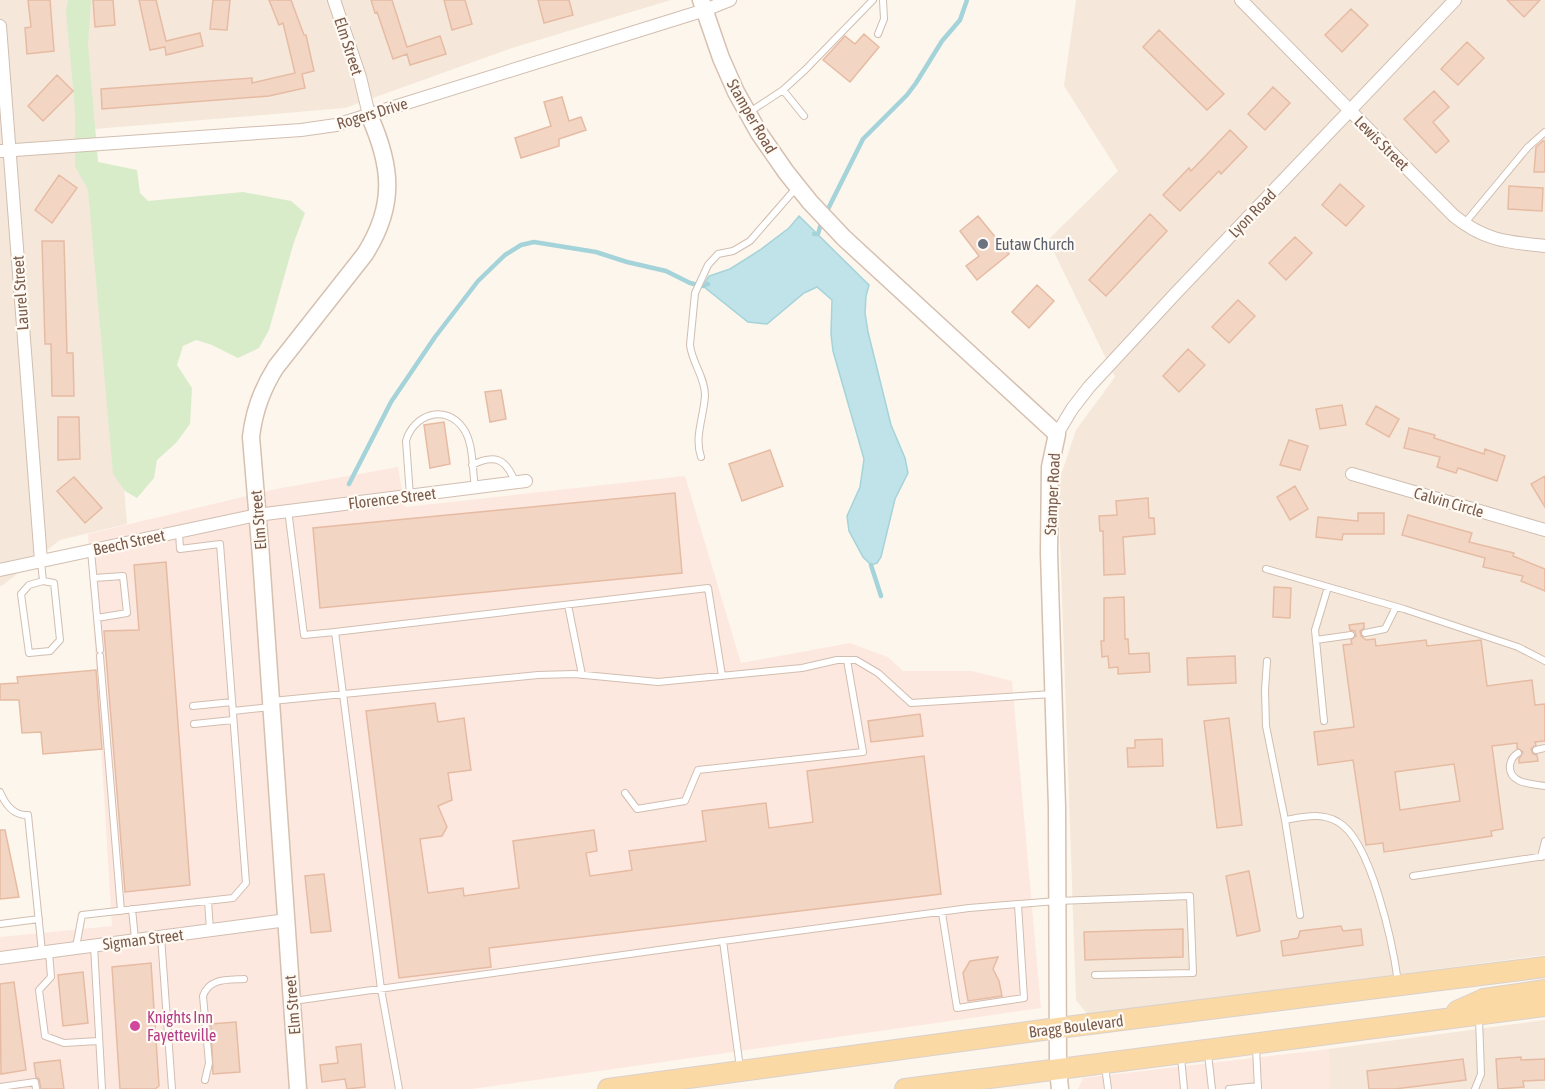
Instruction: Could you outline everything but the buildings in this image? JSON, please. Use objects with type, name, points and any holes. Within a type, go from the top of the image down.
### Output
[{"type":"main road","name":"Bragg Boulevard","points":[[608,1089],[1545,967]]},
{"type":"main road","points":[[1441,1019],[1484,999],[1545,990]]},
{"type":"main road","points":[[913,1088],[1545,1006]]},
{"type":"street","name":"Elm Street","points":[[298,1089],[272,704],[250,437],[258,400],[276,367],[365,254],[375,238],[387,202],[388,174],[385,155],[369,115],[360,77],[334,0]]},
{"type":"street","name":"Rogers Drive","points":[[5,150],[301,130],[336,125],[703,5],[730,0]]},
{"type":"street","name":"Lewis Street","points":[[1241,0],[1464,224],[1486,237],[1504,242],[1545,246]]},
{"type":"street","name":"Lyon Road","points":[[1057,434],[1089,387],[1455,0]]},
{"type":"street","name":"Stamper Road","points":[[703,5],[721,58],[748,113],[759,134],[797,186],[841,235],[1057,434],[1050,467],[1049,553],[1060,1089]]},
{"type":"street","name":"Laurel Street","points":[[0,26],[5,150],[41,561]]},
{"type":"street","name":"Calvin Circle","points":[[1352,474],[1545,530]]},
{"type":"street","name":"Florence Street","points":[[257,515],[520,482]]},
{"type":"street","name":"Beech Street","points":[[0,570],[257,515]]},
{"type":"street","name":"Sigman Street","points":[[0,958],[287,920]]},
{"type":"lane","points":[[748,113],[783,90],[873,0]]},
{"type":"lane","points":[[878,34],[884,19],[883,0]]},
{"type":"lane","points":[[783,90],[804,116]]},
{"type":"lane","points":[[1464,224],[1528,147],[1545,132]]},
{"type":"lane","points":[[701,457],[697,446],[705,397],[704,384],[690,345],[695,293],[708,265],[718,254],[733,251],[750,241],[797,186]]},
{"type":"lane","points":[[410,496],[406,441],[414,424],[434,414],[454,419],[464,428],[469,442],[475,487]]},
{"type":"lane","points":[[472,465],[483,459],[493,458],[511,470],[520,482]]},
{"type":"lane","points":[[288,510],[304,635],[708,588],[722,676]]},
{"type":"lane","points":[[76,948],[82,915],[233,898],[246,883],[220,544],[180,549],[179,531]]},
{"type":"lane","points":[[91,550],[122,911]]},
{"type":"lane","points":[[41,561],[43,581]]},
{"type":"lane","points":[[1266,569],[1396,607],[1518,647],[1545,661]]},
{"type":"lane","points":[[94,578],[123,576],[127,613],[97,618]]},
{"type":"lane","points":[[43,581],[54,583],[60,640],[50,651],[29,653],[21,594],[30,585],[43,581]]},
{"type":"lane","points":[[1324,721],[1315,630],[1328,587]]},
{"type":"lane","points":[[568,605],[582,675]]},
{"type":"lane","points":[[1365,633],[1385,629],[1396,607]]},
{"type":"lane","points":[[335,632],[381,989],[399,1089]]},
{"type":"lane","points":[[1316,640],[1351,635]]},
{"type":"lane","points":[[233,711],[344,694],[538,675],[582,675],[658,682],[793,669],[837,660],[856,660],[878,673],[911,704],[1053,694]]},
{"type":"lane","points":[[625,793],[637,809],[685,801],[698,770],[863,752],[847,660]]},
{"type":"lane","points":[[1267,661],[1266,726],[1285,820],[1300,915]]},
{"type":"lane","points":[[193,706],[232,702]]},
{"type":"lane","points":[[194,724],[233,720]]},
{"type":"lane","points":[[1536,750],[1545,748]]},
{"type":"lane","points":[[1518,753],[1513,756],[1510,764],[1513,777],[1518,781],[1545,786]]},
{"type":"lane","points":[[0,792],[11,810],[21,816],[28,815],[39,919],[51,977],[39,990],[45,1036],[64,1043],[98,1041]]},
{"type":"lane","points":[[1285,820],[1320,815],[1339,822],[1352,834],[1373,880],[1388,925],[1394,950],[1398,986]]},
{"type":"lane","points":[[1413,876],[1543,856],[1545,840]]},
{"type":"lane","points":[[292,1002],[723,940],[969,908],[1057,901],[1190,896],[1193,973],[1095,975]]},
{"type":"lane","points":[[208,901],[210,930]]},
{"type":"lane","points":[[942,912],[957,1008],[1024,998],[1018,905]]},
{"type":"lane","points":[[132,909],[135,939]]},
{"type":"lane","points":[[0,924],[39,919]]},
{"type":"lane","points":[[161,936],[172,1089]]},
{"type":"lane","points":[[723,940],[740,1072]]},
{"type":"lane","points":[[94,945],[102,1089]]},
{"type":"lane","points":[[205,1080],[209,1063],[203,996],[206,988],[217,981],[244,979]]},
{"type":"lane","points":[[1475,1089],[1480,1074],[1479,1014]]},
{"type":"lane","points":[[1229,1089],[1258,1087],[1256,1044]]},
{"type":"lane","points":[[1207,1050],[1212,1089]]},
{"type":"lane","points":[[1181,1053],[1184,1089]]},
{"type":"lane","points":[[1105,1063],[1108,1089]]},
{"type":"lane","points":[[0,1087],[35,1082],[36,1089]]},
{"type":"shaded area","points":[[0,0],[671,0],[512,48],[345,108],[95,129],[127,524],[60,540],[0,586]]},
{"type":"shaded area","points":[[1076,0],[1545,0],[1545,955],[1088,1015],[1076,1000],[1058,484],[1076,430],[1115,377],[1048,240],[1118,171],[1064,86]]},
{"type":"shaded area","points":[[398,467],[405,507],[685,476],[741,663],[850,643],[888,657],[903,671],[972,671],[1012,681],[1041,1008],[472,1089],[0,1089],[0,937],[112,926],[88,534],[276,489]]},
{"type":"shaded area","points":[[1545,1020],[1545,1089],[1330,1089],[1329,1049]]},
{"type":"shaded area","points":[[1329,1049],[1330,1089],[1078,1089],[1083,1078]]},
{"type":"green space","points":[[68,0],[91,0],[88,45],[98,162],[137,170],[140,193],[148,201],[243,192],[291,201],[305,213],[294,242],[269,330],[259,348],[238,358],[196,340],[183,346],[177,365],[192,388],[190,424],[176,443],[157,460],[154,478],[137,498],[125,491],[113,474],[88,190],[75,166],[75,109],[66,11]]},
{"type":"water","points":[[799,216],[869,285],[865,313],[868,332],[891,425],[905,458],[908,473],[895,499],[881,557],[877,563],[871,565],[863,557],[849,531],[847,516],[860,487],[864,459],[833,351],[832,300],[817,287],[804,293],[767,324],[748,322],[703,286],[709,276],[730,269],[760,250],[789,228]]},
{"type":"waterway","points":[[826,213],[863,139],[916,83],[942,41],[960,20],[967,0]]},
{"type":"waterway","points":[[814,234],[818,234],[822,220]]},
{"type":"waterway","points":[[349,484],[391,402],[435,337],[478,281],[505,255],[521,245],[534,242],[596,252],[666,271],[690,283],[703,286],[708,284]]},
{"type":"waterway","points":[[871,565],[881,596]]},
{"type":"place","name":"Eutaw Church","points":[[983,244]]},
{"type":"place","name":"Knights Inn Fayetteville","points":[[135,1026]]}]
